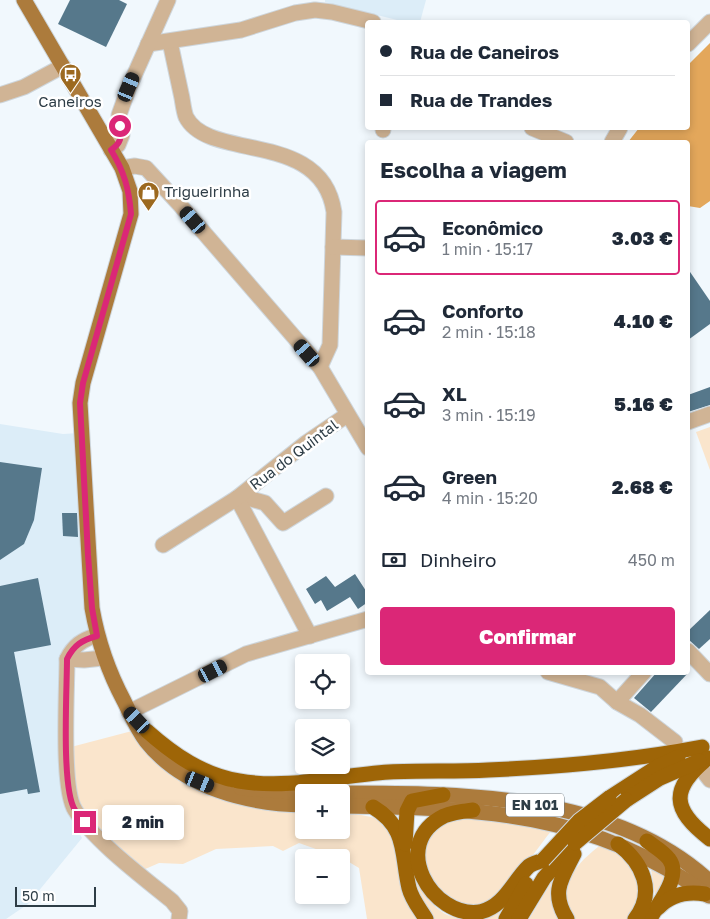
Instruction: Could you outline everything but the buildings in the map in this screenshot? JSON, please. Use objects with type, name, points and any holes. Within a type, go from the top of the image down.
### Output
[{"type":"highway","points":[[147,731],[179,757],[206,771],[238,781],[276,785],[390,772],[520,768],[658,755],[707,760]]},
{"type":"highway","points":[[707,760],[685,779],[680,795],[685,813],[710,839]]},
{"type":"highway","name":"EN 101","points":[[506,919],[522,890],[549,862],[579,822],[609,798],[657,767],[707,760]]},
{"type":"highway","name":"EN 101","points":[[519,919],[549,862],[575,843],[626,800],[660,778],[707,760]]},
{"type":"highway","points":[[406,863],[408,808],[416,799],[444,795]]},
{"type":"highway","points":[[373,807],[391,820],[397,829],[406,863],[410,890],[426,919]]},
{"type":"highway","points":[[473,810],[444,816],[430,826],[421,841],[418,851],[418,869],[426,886],[440,900],[461,912],[472,913],[490,909],[506,896],[530,865],[549,862]]},
{"type":"highway","points":[[648,841],[671,860],[674,872],[667,890],[650,918]]},
{"type":"highway","points":[[568,919],[563,913],[559,890],[564,869],[574,855],[575,843]]},
{"type":"highway","points":[[618,844],[635,859],[646,886],[643,906],[635,919]]},
{"type":"highway","points":[[650,918],[669,899],[688,892],[708,891]]},
{"type":"main road","points":[[24,0],[122,168],[130,191],[131,214],[83,383],[80,403],[92,608],[97,636],[104,658],[129,712],[148,743],[164,760],[188,776],[221,791],[253,801],[295,804]]},
{"type":"main road","points":[[129,712],[161,748],[180,763],[214,781],[253,790],[295,792]]},
{"type":"main road","name":"EN 101","points":[[350,793],[444,795],[495,799],[575,813],[648,841],[676,857],[708,891]]},
{"type":"main road","name":"EN 101","points":[[350,806],[473,810],[555,824],[618,844],[708,891]]},
{"type":"street","points":[[111,150],[118,145],[122,136],[119,116],[168,0]]},
{"type":"street","points":[[148,44],[241,30],[317,5],[332,12],[365,20]]},
{"type":"street","points":[[690,42],[710,22]]},
{"type":"street","points":[[170,42],[186,117],[204,135],[287,156],[301,164],[323,182],[332,197],[334,212],[330,345],[320,367]]},
{"type":"street","points":[[0,95],[24,87],[63,66]]},
{"type":"street","points":[[535,133],[559,140]]},
{"type":"street","points":[[122,168],[135,166],[146,168],[320,367],[365,443]]},
{"type":"street","points":[[333,247],[365,248]]},
{"type":"street","points":[[690,421],[710,414]]},
{"type":"street","name":"Rua do Quintal","points":[[163,544],[239,497],[306,443],[347,415]]},
{"type":"street","name":"Rua do Quintal","points":[[239,497],[265,503],[283,524],[326,496]]},
{"type":"street","points":[[239,497],[310,636]]},
{"type":"street","points":[[129,712],[246,654],[365,620]]},
{"type":"street","points":[[97,636],[84,640],[73,647],[67,659],[66,753],[69,789],[74,810],[99,838],[172,901],[180,911],[179,919]]},
{"type":"street","points":[[690,653],[710,674]]},
{"type":"street","points":[[67,659],[104,658]]},
{"type":"street","points":[[558,675],[600,688]]},
{"type":"street","points":[[591,675],[600,688],[617,702],[640,715],[675,742]]},
{"type":"street","points":[[617,702],[641,675]]},
{"type":"shaded area","points":[[325,0],[426,0],[421,20],[397,20],[325,2]]},
{"type":"shaded area","points":[[710,43],[710,201],[700,208],[690,206],[690,140],[630,140],[637,130],[690,130],[690,63]]},
{"type":"shaded area","points":[[0,424],[63,434],[79,433],[94,629],[73,647],[66,748],[61,785],[63,803],[82,838],[28,904],[6,919],[0,919]]},
{"type":"shaded area","points":[[710,427],[710,470],[696,432]]},
{"type":"shaded area","points":[[132,731],[295,805],[295,839],[350,839],[350,813],[376,818],[395,840],[419,919],[367,919],[359,868],[350,863],[350,849],[316,849],[299,843],[283,851],[273,846],[216,849],[183,864],[159,863],[143,870],[97,830],[78,808],[71,747]]},
{"type":"shaded area","points":[[459,816],[552,830],[522,870],[504,889],[486,903],[472,906],[458,902],[446,895],[435,883],[428,870],[425,855],[427,841],[435,829]]},
{"type":"shaded area","points":[[602,844],[622,856],[636,876],[638,898],[635,909],[627,919],[575,919],[566,896],[567,886],[577,867]]},
{"type":"shaded area","points":[[412,867],[424,893],[436,908],[444,913],[452,917],[467,918],[501,909],[497,919],[431,919],[416,893]]},
{"type":"shaded area","points":[[651,869],[667,877],[655,895]]},
{"type":"shaded area","points":[[552,881],[560,919],[529,919]]},
{"type":"place","name":"Caneiros","points":[[70,93]]},
{"type":"place","name":"Trigueirinha","points":[[148,211]]},
{"type":"route","points":[[85,822],[74,810],[69,789],[66,753],[67,659],[73,647],[84,640],[97,636],[92,608],[79,423],[83,383],[126,240],[131,214],[130,191],[122,168],[111,150],[118,145],[122,136],[120,126]]}]
